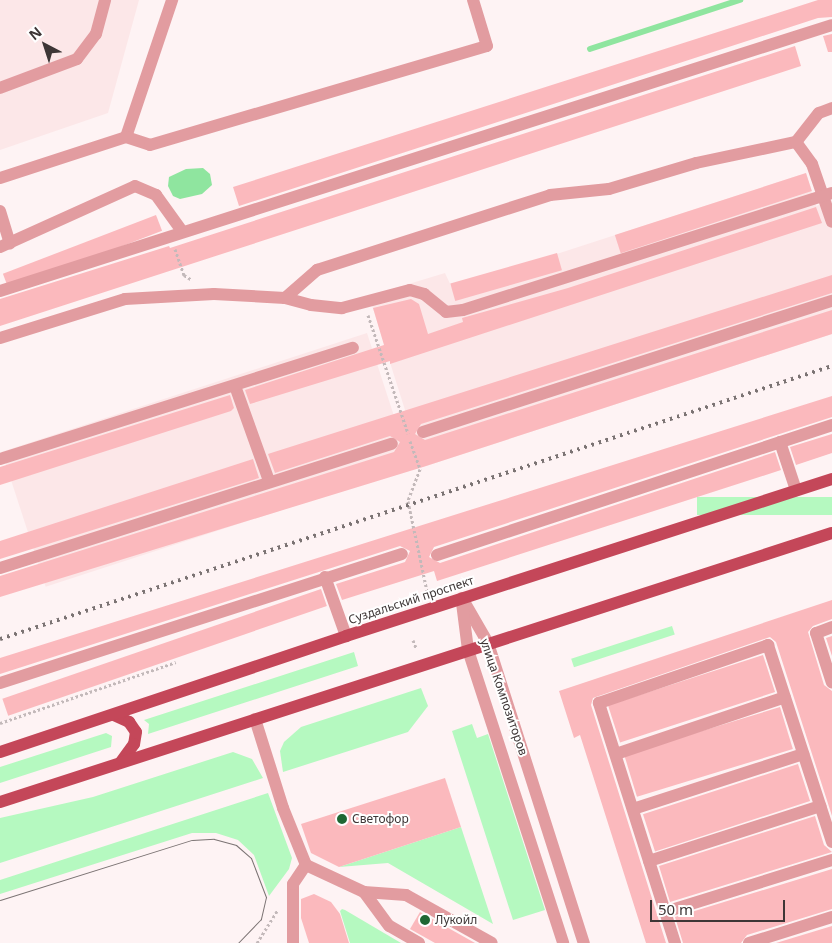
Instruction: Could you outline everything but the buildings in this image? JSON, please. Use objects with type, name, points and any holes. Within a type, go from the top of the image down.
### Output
[{"type":"main road","name":"Суздальский проспект","points":[[0,752],[346,636],[832,479]]},
{"type":"main road","points":[[0,802],[832,533]]},
{"type":"main road","points":[[114,715],[129,722],[136,732],[134,744],[121,762]]},
{"type":"street","points":[[0,88],[77,59],[96,34],[105,0]]},
{"type":"street","points":[[126,137],[172,0]]},
{"type":"street","points":[[0,178],[126,137],[150,145],[487,46],[473,0]]},
{"type":"street","points":[[0,291],[176,233],[832,25]]},
{"type":"street","points":[[285,298],[318,270],[550,195],[609,189],[696,163],[796,142],[818,113],[832,108]]},
{"type":"street","points":[[796,142],[812,164],[827,194],[832,222]]},
{"type":"street","points":[[0,211],[5,245],[135,186],[156,195],[176,233]]},
{"type":"street","points":[[0,338],[125,299],[214,294],[285,298],[311,305],[342,308],[410,290],[424,294],[446,312],[463,310],[827,194]]},
{"type":"street","points":[[423,432],[832,301]]},
{"type":"street","points":[[0,460],[353,348]]},
{"type":"street","points":[[235,386],[268,481]]},
{"type":"street","points":[[437,555],[832,425]]},
{"type":"street","points":[[780,442],[796,490]]},
{"type":"street","points":[[0,568],[268,481],[392,444]]},
{"type":"street","points":[[0,683],[325,577],[402,554]]},
{"type":"street","points":[[325,577],[346,636]]},
{"type":"street","name":"улица Композиторов","points":[[462,598],[488,643],[583,939]]},
{"type":"street","name":"улица Композиторов","points":[[462,598],[468,650],[560,942]]},
{"type":"street","points":[[832,627],[816,633],[832,683]]},
{"type":"street","points":[[675,943],[600,703],[768,645],[832,842]]},
{"type":"street","points":[[616,754],[785,697]]},
{"type":"street","points":[[255,719],[283,808],[306,865],[364,892],[406,894],[492,943]]},
{"type":"street","points":[[633,809],[804,754]]},
{"type":"street","points":[[649,861],[820,806]]},
{"type":"street","points":[[665,912],[832,860]]},
{"type":"street","points":[[293,943],[293,884],[306,865]]},
{"type":"street","points":[[364,892],[389,926],[419,943]]},
{"type":"street","points":[[749,943],[832,917]]},
{"type":"street","points":[[560,942],[583,939]]},
{"type":"path","points":[[176,233],[184,275],[214,294]]},
{"type":"path","points":[[413,640],[416,648]]},
{"type":"path","points":[[0,723],[176,662]]},
{"type":"path","points":[[257,943],[279,908]]},
{"type":"shaded area","points":[[0,0],[139,0],[108,113],[0,150]]},
{"type":"shaded area","points":[[203,168],[210,174],[212,185],[202,194],[180,199],[173,196],[168,186],[169,177],[186,169]]},
{"type":"shaded area","points":[[806,173],[816,206],[832,200],[832,334],[423,467],[369,296],[445,273],[452,288]]},
{"type":"shaded area","points":[[367,333],[411,468],[46,587],[2,452]]},
{"type":"shaded area","points":[[697,497],[832,497],[832,515],[697,515]]},
{"type":"shaded area","points":[[672,626],[675,635],[574,667],[571,659]]},
{"type":"shaded area","points":[[354,652],[358,666],[148,734],[149,724],[144,720]]},
{"type":"shaded area","points":[[421,688],[428,706],[408,732],[283,772],[280,751],[284,742],[301,727]]},
{"type":"shaded area","points":[[472,724],[477,738],[488,734],[545,910],[513,920],[452,731]]},
{"type":"shaded area","points":[[106,733],[112,736],[111,747],[0,783],[0,767]]},
{"type":"shaded area","points":[[233,752],[252,759],[263,778],[0,863],[0,818],[93,797]]},
{"type":"shaded area","points":[[268,793],[292,858],[289,869],[269,896],[254,855],[238,840],[216,833],[192,833],[0,894],[0,880]]},
{"type":"shaded area","points":[[461,827],[493,924],[388,863],[339,867]]},
{"type":"shaded area","points":[[342,909],[401,943],[350,943],[340,911]]},
{"type":"waterway","points":[[590,49],[740,0]]},
{"type":"tram line","points":[[0,900],[192,840],[214,839],[236,845],[251,858],[266,897],[261,919],[238,943]]},
{"type":"railway","points":[[0,639],[832,366]]},
{"type":"place","name":"Светофор","points":[[342,819]]},
{"type":"place","name":"Лукойл","points":[[425,920]]}]
